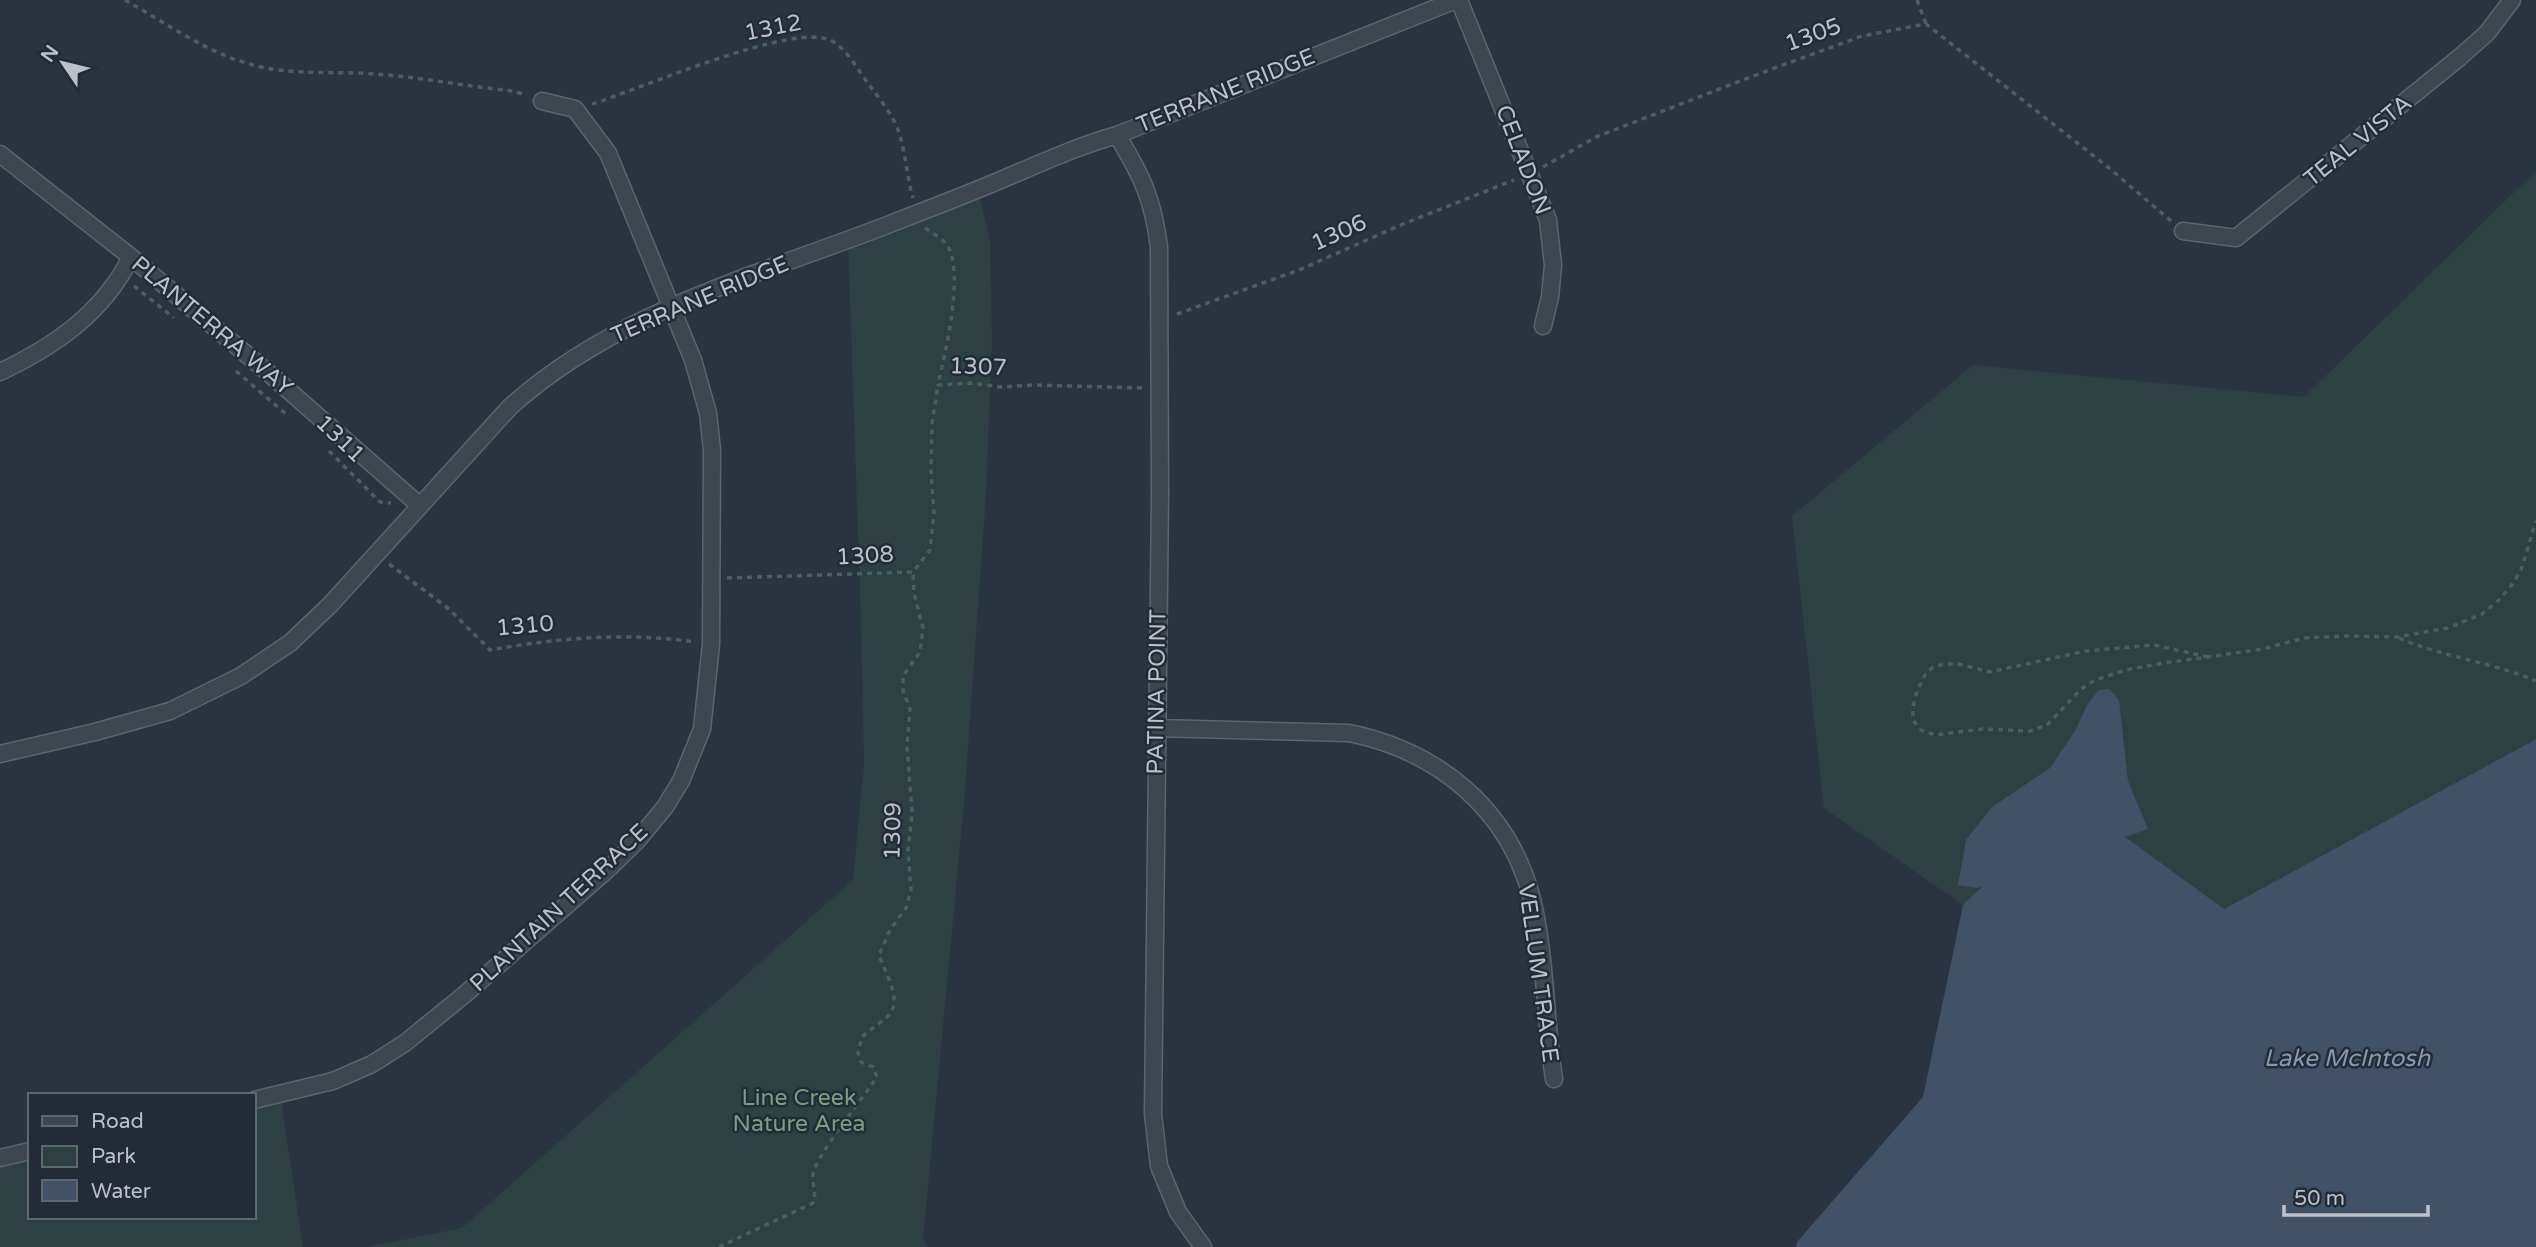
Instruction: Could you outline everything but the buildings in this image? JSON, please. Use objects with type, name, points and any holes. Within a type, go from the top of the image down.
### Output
[{"type":"street","name":"TERRANE RIDGE","points":[[0,754],[170,711],[241,676],[290,643],[377,554],[413,501],[510,407],[539,380],[572,357],[621,330],[673,306],[918,213],[1091,142],[1117,135],[1457,0]]},
{"type":"street","name":"CELADON","points":[[1457,0],[1548,220],[1553,265],[1550,297],[1543,326]]},
{"type":"street","name":"TEAL VISTA","points":[[2183,231],[2236,238],[2460,57],[2487,33],[2512,0]]},
{"type":"street","points":[[541,101],[575,109]]},
{"type":"street","name":"PLANTAIN TERRACE","points":[[256,1100],[333,1081],[372,1064],[405,1043],[637,841],[665,807],[692,757],[702,729],[711,645],[712,450],[708,413],[693,360],[673,306],[608,153],[575,109]]},
{"type":"street","name":"PATINA POINT","points":[[1117,135],[1139,170],[1155,213],[1159,247],[1153,1114],[1159,1166],[1178,1212],[1203,1247]]},
{"type":"street","name":"PLANTERRA WAY","points":[[0,154],[131,257],[271,375],[413,501]]},
{"type":"street","points":[[0,372],[60,340],[84,318],[121,276],[131,257]]},
{"type":"street","name":"VELLUM TRACE","points":[[1157,728],[1349,733],[1377,738],[1441,768],[1464,787],[1489,813],[1511,846],[1524,873],[1532,900],[1554,1079]]},
{"type":"street","points":[[0,1158],[28,1151]]},
{"type":"path","points":[[125,0],[204,45],[251,65],[275,70],[319,74],[355,73],[513,91],[541,101]]},
{"type":"path","points":[[1917,0],[1926,24],[2109,168],[2183,231]]},
{"type":"path","name":"1305","points":[[1530,173],[1596,137],[1753,76],[1862,36],[1926,24]]},
{"type":"path","name":"1312","points":[[575,109],[765,45],[807,38],[831,41],[845,52],[891,114],[900,135],[907,180],[918,213]]},
{"type":"path","name":"1306","points":[[1160,318],[1174,316],[1299,270],[1403,224],[1530,173]]},
{"type":"path","name":"1307","points":[[918,213],[924,226],[947,244],[954,262],[950,326],[938,385],[970,383],[1002,387],[1033,385],[1160,389]]},
{"type":"path","points":[[121,276],[182,325]]},
{"type":"path","name":"1311","points":[[230,365],[288,415]]},
{"type":"path","name":"1308","points":[[710,580],[913,572],[930,550],[934,514],[930,470],[932,423],[938,385]]},
{"type":"path","name":"1311","points":[[327,450],[380,502],[397,505],[413,501]]},
{"type":"path","points":[[2208,657],[2154,645],[2086,651],[1990,672],[1958,664],[1945,664],[1933,667],[1925,675],[1917,691],[1913,720],[1921,730],[1935,735],[1983,729],[2030,731],[2047,725],[2081,689],[2095,680],[2163,663],[2208,657],[2262,649],[2304,638],[2397,638],[2448,628],[2482,614],[2514,582],[2521,570],[2536,521]]},
{"type":"path","name":"1310","points":[[377,554],[449,609],[490,650],[547,640],[585,639],[667,638],[711,645]]},
{"type":"path","name":"1309","points":[[719,1247],[813,1203],[816,1194],[813,1175],[826,1147],[877,1077],[873,1067],[861,1062],[858,1053],[862,1037],[889,1016],[894,1004],[892,987],[879,955],[890,930],[906,908],[911,890],[908,851],[912,813],[907,745],[910,709],[903,691],[902,676],[920,652],[923,628],[914,593],[913,572]]},
{"type":"path","points":[[2397,638],[2426,649],[2507,669],[2536,681]]},
{"type":"green space","points":[[2536,171],[2536,739],[2224,909],[2082,862],[1963,905],[1824,808],[1792,516],[1973,365],[2304,397]]},
{"type":"green space","name":"Line Creek Nature Area","points":[[978,190],[990,241],[992,342],[986,494],[964,803],[923,1239],[929,1247],[367,1247],[462,1228],[853,880],[864,765],[848,240]]},
{"type":"green space","points":[[280,1094],[303,1247],[0,1247],[0,1158],[28,1151],[28,1219],[256,1219],[256,1100]]},
{"type":"water","name":"Lake McIntosh","points":[[2109,689],[2119,700],[2128,781],[2148,829],[2125,837],[2224,909],[2536,739],[2536,1247],[1796,1247],[1797,1242],[1923,1097],[1963,905],[1983,886],[1977,888],[1958,885],[1966,840],[1992,807],[2050,768],[2075,731],[2087,705],[2099,690]]}]
